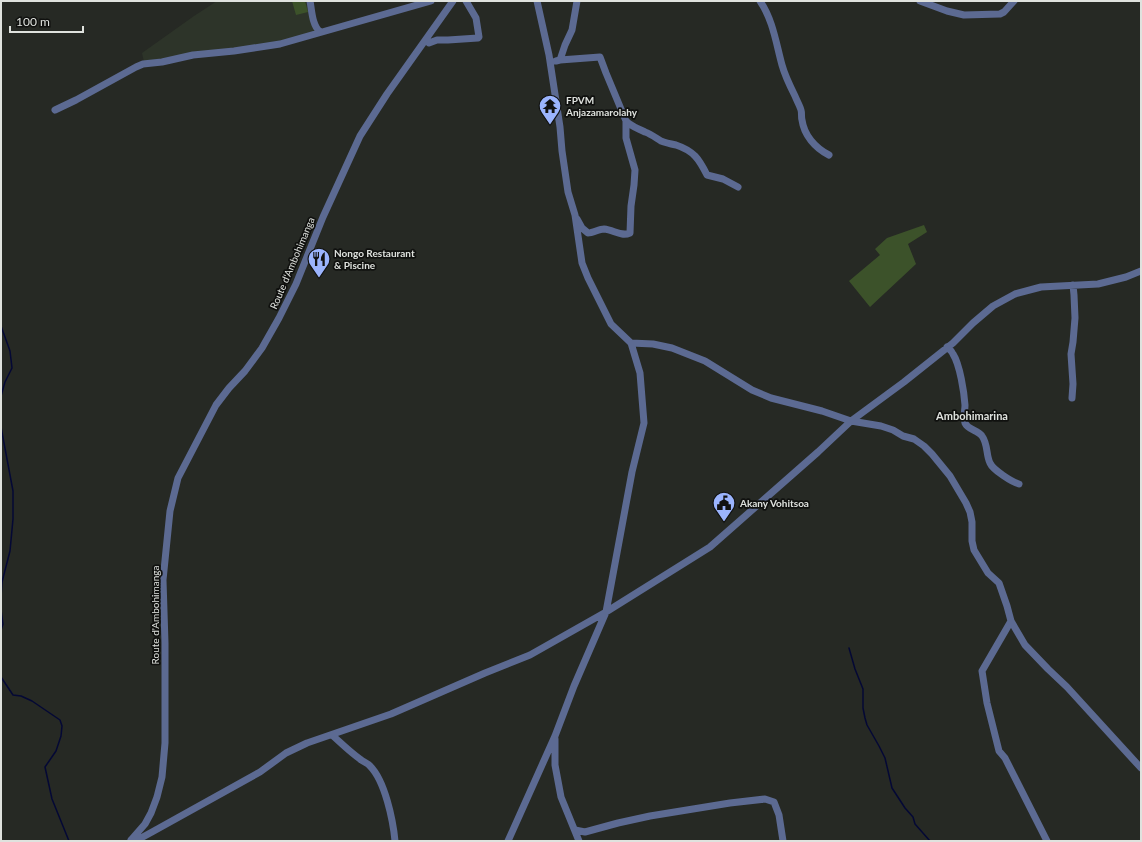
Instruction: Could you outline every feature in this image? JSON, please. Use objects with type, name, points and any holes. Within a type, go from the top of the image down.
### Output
[{"type":"street","points":[[310,1],[315,25],[320,32]]},
{"type":"street","points":[[55,110],[143,64],[162,62],[193,55],[280,44],[431,1]]},
{"type":"street","name":"Route d'Ambohimanga","points":[[131,841],[145,824],[151,813],[162,777],[165,735],[163,580],[170,511],[178,478],[216,405],[245,371],[262,348],[279,318],[296,284],[308,250],[360,136],[387,94],[453,1]]},
{"type":"street","points":[[429,43],[437,40],[479,37],[476,18],[466,1]]},
{"type":"street","points":[[508,841],[555,736],[574,686],[606,612],[632,472],[644,422],[640,373],[631,343],[611,324],[582,263],[575,215],[568,192],[550,62],[537,1]]},
{"type":"street","points":[[560,60],[572,30],[576,1]]},
{"type":"street","points":[[760,1],[765,8],[770,22],[789,84],[802,111],[802,120],[807,134],[815,145],[829,155]]},
{"type":"street","points":[[920,1],[947,11],[964,15],[1000,14],[1004,12],[1014,1]]},
{"type":"street","points":[[550,62],[600,56],[626,121],[626,138],[635,170],[630,206],[630,233],[618,234],[605,229],[588,233],[582,228],[575,215]]},
{"type":"street","points":[[626,121],[635,128],[662,142],[684,148],[694,154],[707,174],[723,179],[738,187]]},
{"type":"street","points":[[131,841],[141,838],[260,772],[286,753],[307,743],[391,714],[530,655],[606,612],[710,547],[851,421],[904,382],[994,306],[1015,294],[1042,287],[1098,284],[1141,272]]},
{"type":"street","points":[[1072,398],[1073,384],[1071,354],[1075,318],[1073,286]]},
{"type":"street","points":[[631,343],[653,344],[672,348],[705,361],[752,390],[771,398],[851,421],[881,426],[893,430],[924,446],[950,476],[966,503],[972,522],[972,541],[974,550],[988,574],[998,583],[1011,621],[1025,645],[1048,669],[1068,686],[1141,768]]},
{"type":"street","points":[[947,347],[953,353],[962,384],[966,424],[982,436],[989,462],[993,467],[1013,482],[1019,484]]},
{"type":"street","points":[[1011,621],[982,671],[986,704],[999,751],[1005,758],[1047,841]]},
{"type":"street","points":[[332,735],[347,749],[370,765],[379,779],[394,827],[395,841]]},
{"type":"street","points":[[555,736],[555,765],[561,797],[579,841]]},
{"type":"street","points":[[575,830],[585,832],[618,822],[730,803],[765,799],[774,802],[779,815],[783,841]]},
{"type":"shaded area","points":[[217,1],[308,1],[317,31],[281,42],[144,62],[142,53]]},
{"type":"green space","points":[[292,1],[305,1],[308,12],[296,15]]},
{"type":"green space","points":[[924,225],[927,232],[908,244],[916,264],[870,307],[849,281],[880,255],[875,249],[887,238]]},
{"type":"waterway","points":[[1,326],[10,351],[12,368],[5,382],[1,396]]},
{"type":"waterway","points":[[1,427],[13,491],[13,519],[10,551],[2,582],[1,597]]},
{"type":"waterway","points":[[1,610],[3,624],[1,630]]},
{"type":"waterway","points":[[849,648],[863,689],[863,708],[867,725],[885,758],[892,788],[905,808],[913,817],[915,824],[930,841]]},
{"type":"waterway","points":[[1,677],[13,695],[21,696],[32,701],[60,720],[62,726],[61,736],[56,751],[45,767],[52,799],[69,841]]},
{"type":"place","name":"FPVM Anjazamarolahy","points":[[550,126]]},
{"type":"place","name":"Nongo Restaurant & Piscine","points":[[319,278]]},
{"type":"place","name":"Akany Vohitsoa","points":[[724,522]]},
{"type":"district","name":"Ambohimarina","points":[[972,416]]}]
